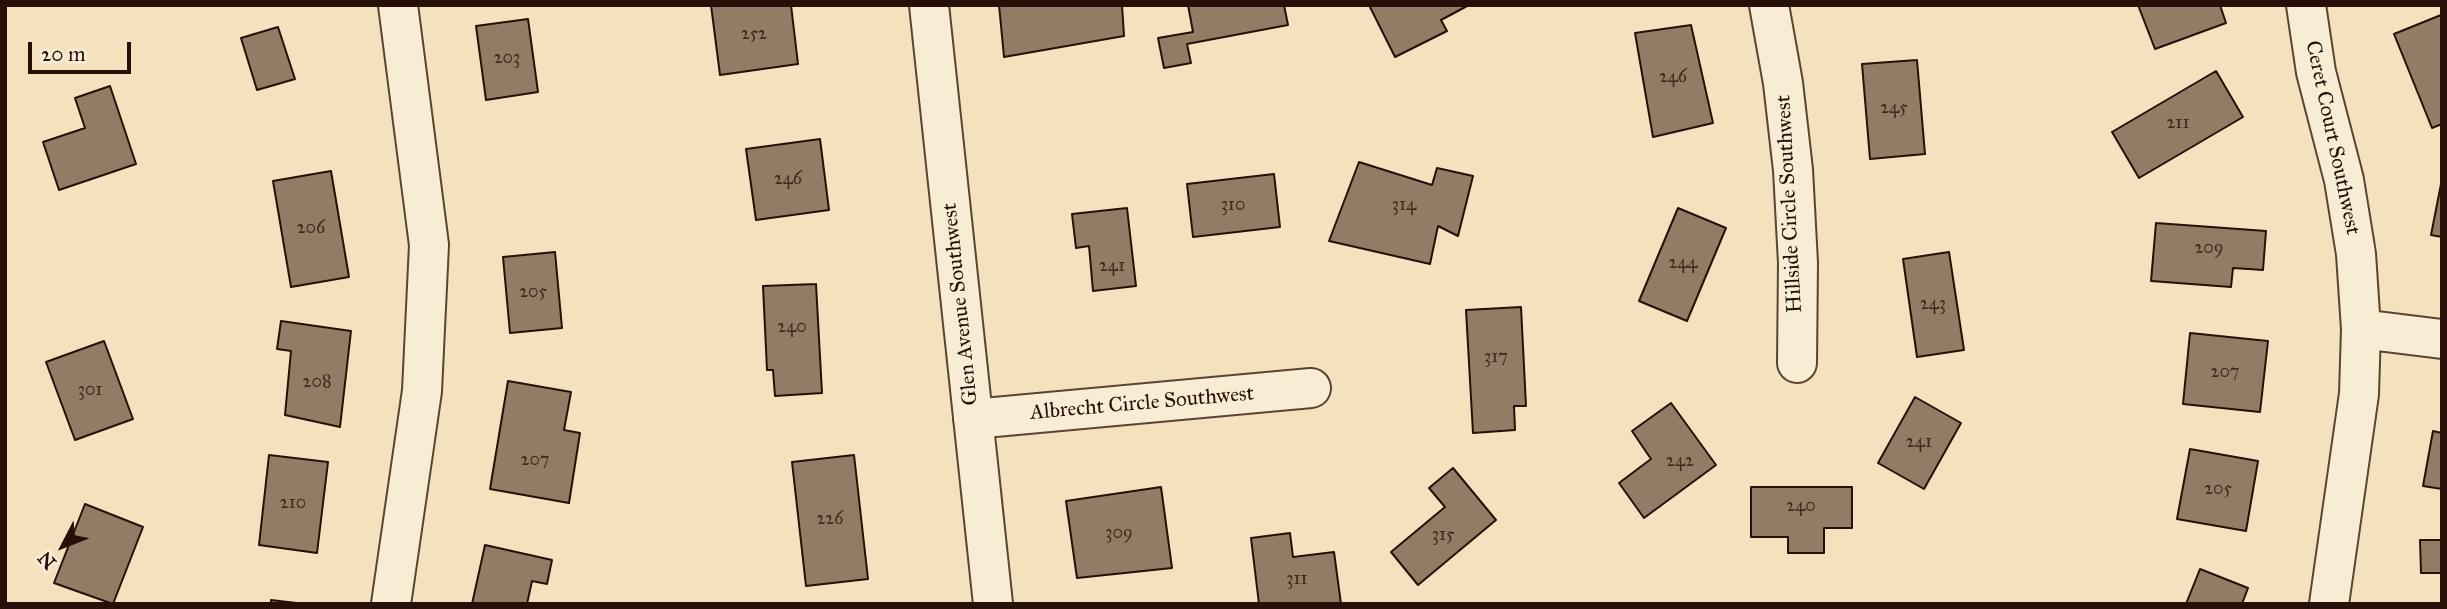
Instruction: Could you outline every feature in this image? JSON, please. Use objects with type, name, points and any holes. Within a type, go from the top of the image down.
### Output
[{"type":"street","points":[[391,604],[422,391],[429,245],[398,5]]},
{"type":"street","name":"Glen Avenue Southwest","points":[[929,5],[993,604]]},
{"type":"street","name":"Hillside Circle Southwest","points":[[1769,5],[1783,83],[1793,170],[1798,263],[1797,363]]},
{"type":"street","name":"Ceret Court Southwest","points":[[2306,5],[2316,72],[2344,180],[2356,254],[2361,329],[2359,394],[2329,604]]},
{"type":"street","points":[[2361,329],[2442,339]]},
{"type":"street","name":"Albrecht Circle Southwest","points":[[973,419],[1311,388]]},
{"type":"building","points":[[711,5],[791,5],[798,64],[720,75]]},
{"type":"building","points":[[999,5],[1122,5],[1124,36],[1004,57]]},
{"type":"building","points":[[1188,5],[1284,5],[1288,25],[1187,44],[1191,63],[1164,68],[1158,38],[1193,32]]},
{"type":"building","points":[[1369,5],[1469,5],[1441,20],[1447,31],[1395,57]]},
{"type":"building","points":[[2138,5],[2220,5],[2226,23],[2155,49]]},
{"type":"building","points":[[2441,15],[2442,124],[2432,128],[2394,34]]},
{"type":"building","points":[[528,19],[538,92],[486,100],[476,26]]},
{"type":"building","points":[[1691,25],[1713,123],[1653,137],[1635,33]]},
{"type":"building","points":[[278,27],[295,79],[257,90],[241,38]]},
{"type":"building","points":[[1917,60],[1925,154],[1870,159],[1862,64]]},
{"type":"building","points":[[2216,71],[2243,117],[2139,178],[2112,132]]},
{"type":"building","points":[[110,86],[136,164],[59,190],[43,142],[85,128],[75,98]]},
{"type":"building","points":[[820,139],[829,210],[756,220],[746,149]]},
{"type":"building","points":[[1359,162],[1432,185],[1437,168],[1473,176],[1458,236],[1438,226],[1430,264],[1329,241]]},
{"type":"building","points":[[331,171],[349,277],[291,287],[273,181]]},
{"type":"building","points":[[1274,174],[1280,227],[1193,237],[1187,184]]},
{"type":"building","points":[[2442,184],[2442,237],[2431,235]]},
{"type":"building","points":[[1127,208],[1136,286],[1093,291],[1089,246],[1076,248],[1072,214]]},
{"type":"building","points":[[1678,208],[1726,228],[1687,321],[1639,301]]},
{"type":"building","points":[[2156,223],[2266,231],[2263,270],[2233,268],[2231,287],[2151,281]]},
{"type":"building","points":[[555,252],[562,328],[510,333],[503,257]]},
{"type":"building","points":[[1949,252],[1964,350],[1917,357],[1903,259]]},
{"type":"building","points":[[816,284],[822,393],[775,396],[773,370],[767,370],[763,286]]},
{"type":"building","points":[[1521,307],[1526,406],[1514,406],[1515,430],[1473,433],[1466,310]]},
{"type":"building","points":[[281,321],[351,331],[340,427],[285,415],[291,351],[277,349]]},
{"type":"building","points":[[2190,333],[2268,341],[2260,412],[2183,404]]},
{"type":"building","points":[[104,341],[133,419],[75,440],[46,362]]},
{"type":"building","points":[[508,381],[571,392],[564,430],[580,433],[569,503],[490,489]]},
{"type":"building","points":[[1915,397],[1961,423],[1924,489],[1878,463]]},
{"type":"building","points":[[1671,403],[1716,465],[1644,518],[1619,483],[1651,459],[1632,431]]},
{"type":"building","points":[[2433,431],[2442,433],[2442,489],[2423,486]]},
{"type":"building","points":[[2190,449],[2258,461],[2246,531],[2177,519]]},
{"type":"building","points":[[269,455],[328,462],[317,553],[259,545]]},
{"type":"building","points":[[854,455],[868,579],[806,586],[792,462]]},
{"type":"building","points":[[1453,468],[1496,520],[1418,585],[1391,552],[1445,507],[1429,488]]},
{"type":"building","points":[[1161,487],[1172,568],[1077,578],[1066,501]]},
{"type":"building","points":[[1751,487],[1852,487],[1852,528],[1824,528],[1824,553],[1788,553],[1788,537],[1751,537]]},
{"type":"building","points":[[85,504],[143,527],[113,604],[54,583]]},
{"type":"building","points":[[1290,533],[1293,557],[1334,552],[1341,604],[1259,604],[1251,538]]},
{"type":"building","points":[[2420,540],[2442,540],[2442,573],[2421,573]]},
{"type":"building","points":[[485,545],[552,560],[547,584],[532,581],[527,604],[472,604]]},
{"type":"building","points":[[2200,569],[2248,588],[2242,604],[2186,604]]},
{"type":"building","points":[[271,600],[305,604],[271,604]]}]
